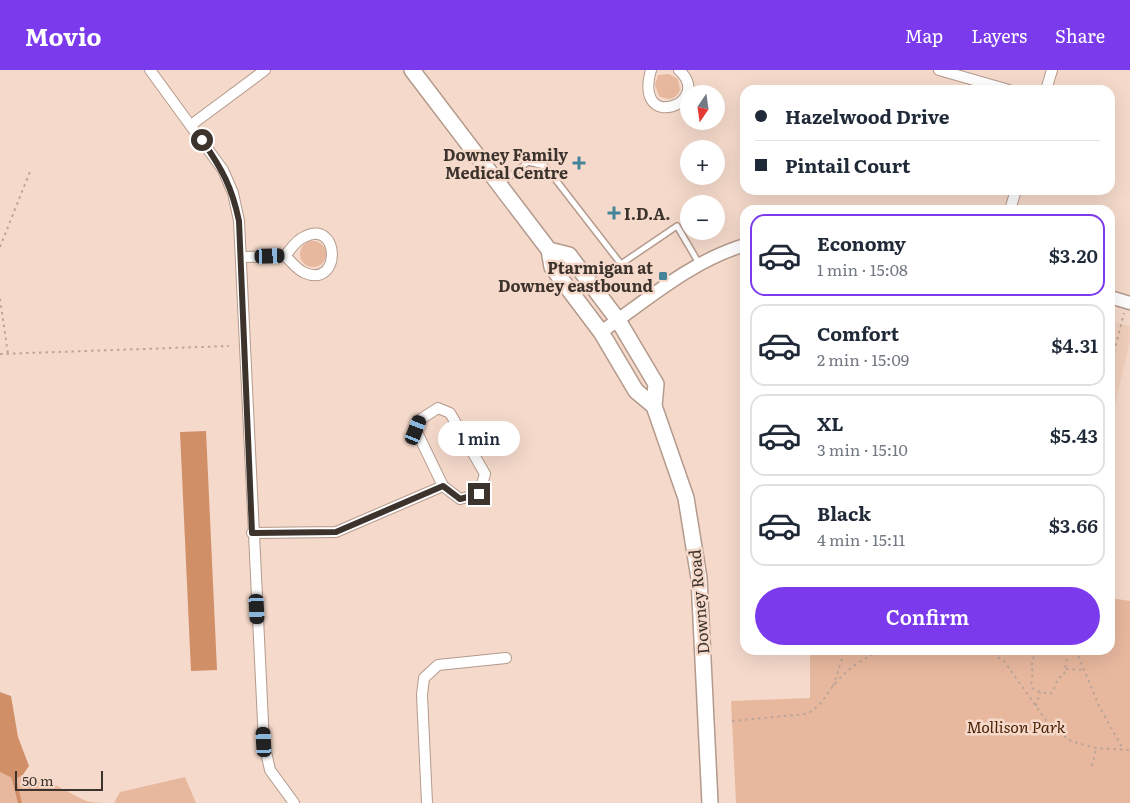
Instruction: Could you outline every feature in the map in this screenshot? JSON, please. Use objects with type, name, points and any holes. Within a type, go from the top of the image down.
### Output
[{"type":"main road","name":"Downey Road","points":[[412,70],[549,250],[552,267],[601,332],[636,391],[654,406]]},
{"type":"main road","name":"Downey Road","points":[[549,250],[569,255],[618,320],[656,384],[654,406],[686,498],[699,578],[710,803]]},
{"type":"street","points":[[150,70],[223,170],[233,193],[239,221],[252,533],[264,742],[270,770],[294,803]]},
{"type":"street","points":[[191,125],[266,70]]},
{"type":"street","points":[[651,70],[647,88],[648,94],[655,104],[667,108],[680,104],[687,93],[687,80],[679,70]]},
{"type":"street","points":[[939,70],[992,85]]},
{"type":"street","points":[[1048,85],[1052,70]]},
{"type":"street","points":[[241,257],[285,256],[304,272],[310,274],[324,271],[329,267],[333,254],[332,247],[324,237],[312,234],[300,239],[285,256]]},
{"type":"street","points":[[601,332],[664,286],[724,251],[740,246]]},
{"type":"street","points":[[1115,300],[1129,302]]},
{"type":"street","points":[[438,408],[450,413],[485,474],[479,494],[460,499],[443,486],[416,430],[421,419],[438,408]]},
{"type":"street","points":[[252,533],[336,532],[443,486]]},
{"type":"street","points":[[427,803],[422,695],[424,678],[438,665],[506,658]]},
{"type":"lane","points":[[499,184],[528,162],[545,166],[621,264],[677,226],[700,265]]},
{"type":"path","points":[[0,247],[31,169]]},
{"type":"path","points":[[0,299],[8,354]]},
{"type":"path","points":[[1115,349],[1129,302]]},
{"type":"path","points":[[0,354],[229,346]]},
{"type":"path","points":[[832,689],[843,655]]},
{"type":"path","points":[[732,720],[806,714],[816,709],[838,680],[862,660],[872,655]]},
{"type":"path","points":[[995,655],[1004,661],[1050,726],[1071,741],[1096,748],[1130,750]]},
{"type":"path","points":[[1034,655],[1031,668],[1033,671],[1031,685],[1040,692],[1049,694],[1053,692],[1058,678],[1064,676],[1068,655]]},
{"type":"path","points":[[1078,655],[1099,706],[1123,750]]},
{"type":"path","points":[[1066,669],[1084,670]]},
{"type":"path","points":[[1036,706],[1040,692]]},
{"type":"path","points":[[1092,766],[1096,748]]},
{"type":"shaded area","points":[[1115,322],[1130,326],[1130,341],[1115,406]]},
{"type":"shaded area","points":[[206,431],[217,670],[191,671],[180,432]]},
{"type":"shaded area","points":[[0,692],[11,696],[18,737],[29,766],[22,776],[14,779],[0,772]]},
{"type":"green space","points":[[669,74],[678,79],[680,90],[674,97],[666,98],[659,96],[655,85],[658,75]]},
{"type":"green space","points":[[313,241],[322,245],[326,254],[322,263],[313,267],[304,263],[300,254],[304,245]]},
{"type":"green space","name":"Mollison Park","points":[[1115,599],[1130,601],[1130,803],[736,803],[731,701],[810,698],[810,655],[1115,655]]},
{"type":"green space","points":[[0,772],[14,779],[23,776],[42,779],[87,801],[97,803],[0,803]]},
{"type":"green space","points":[[185,777],[196,803],[114,803],[120,792]]},
{"type":"waterway","points":[[13,775],[20,803]]},
{"type":"place","name":"Downey Family Medical Centre","points":[[579,163]]},
{"type":"place","name":"I.D.A.","points":[[614,213]]},
{"type":"place","name":"Ptarmigan at Downey eastbound","points":[[663,276]]},
{"type":"route","points":[[202,140],[223,170],[233,193],[239,221],[252,533],[336,532],[443,486],[460,499],[479,494]]}]
